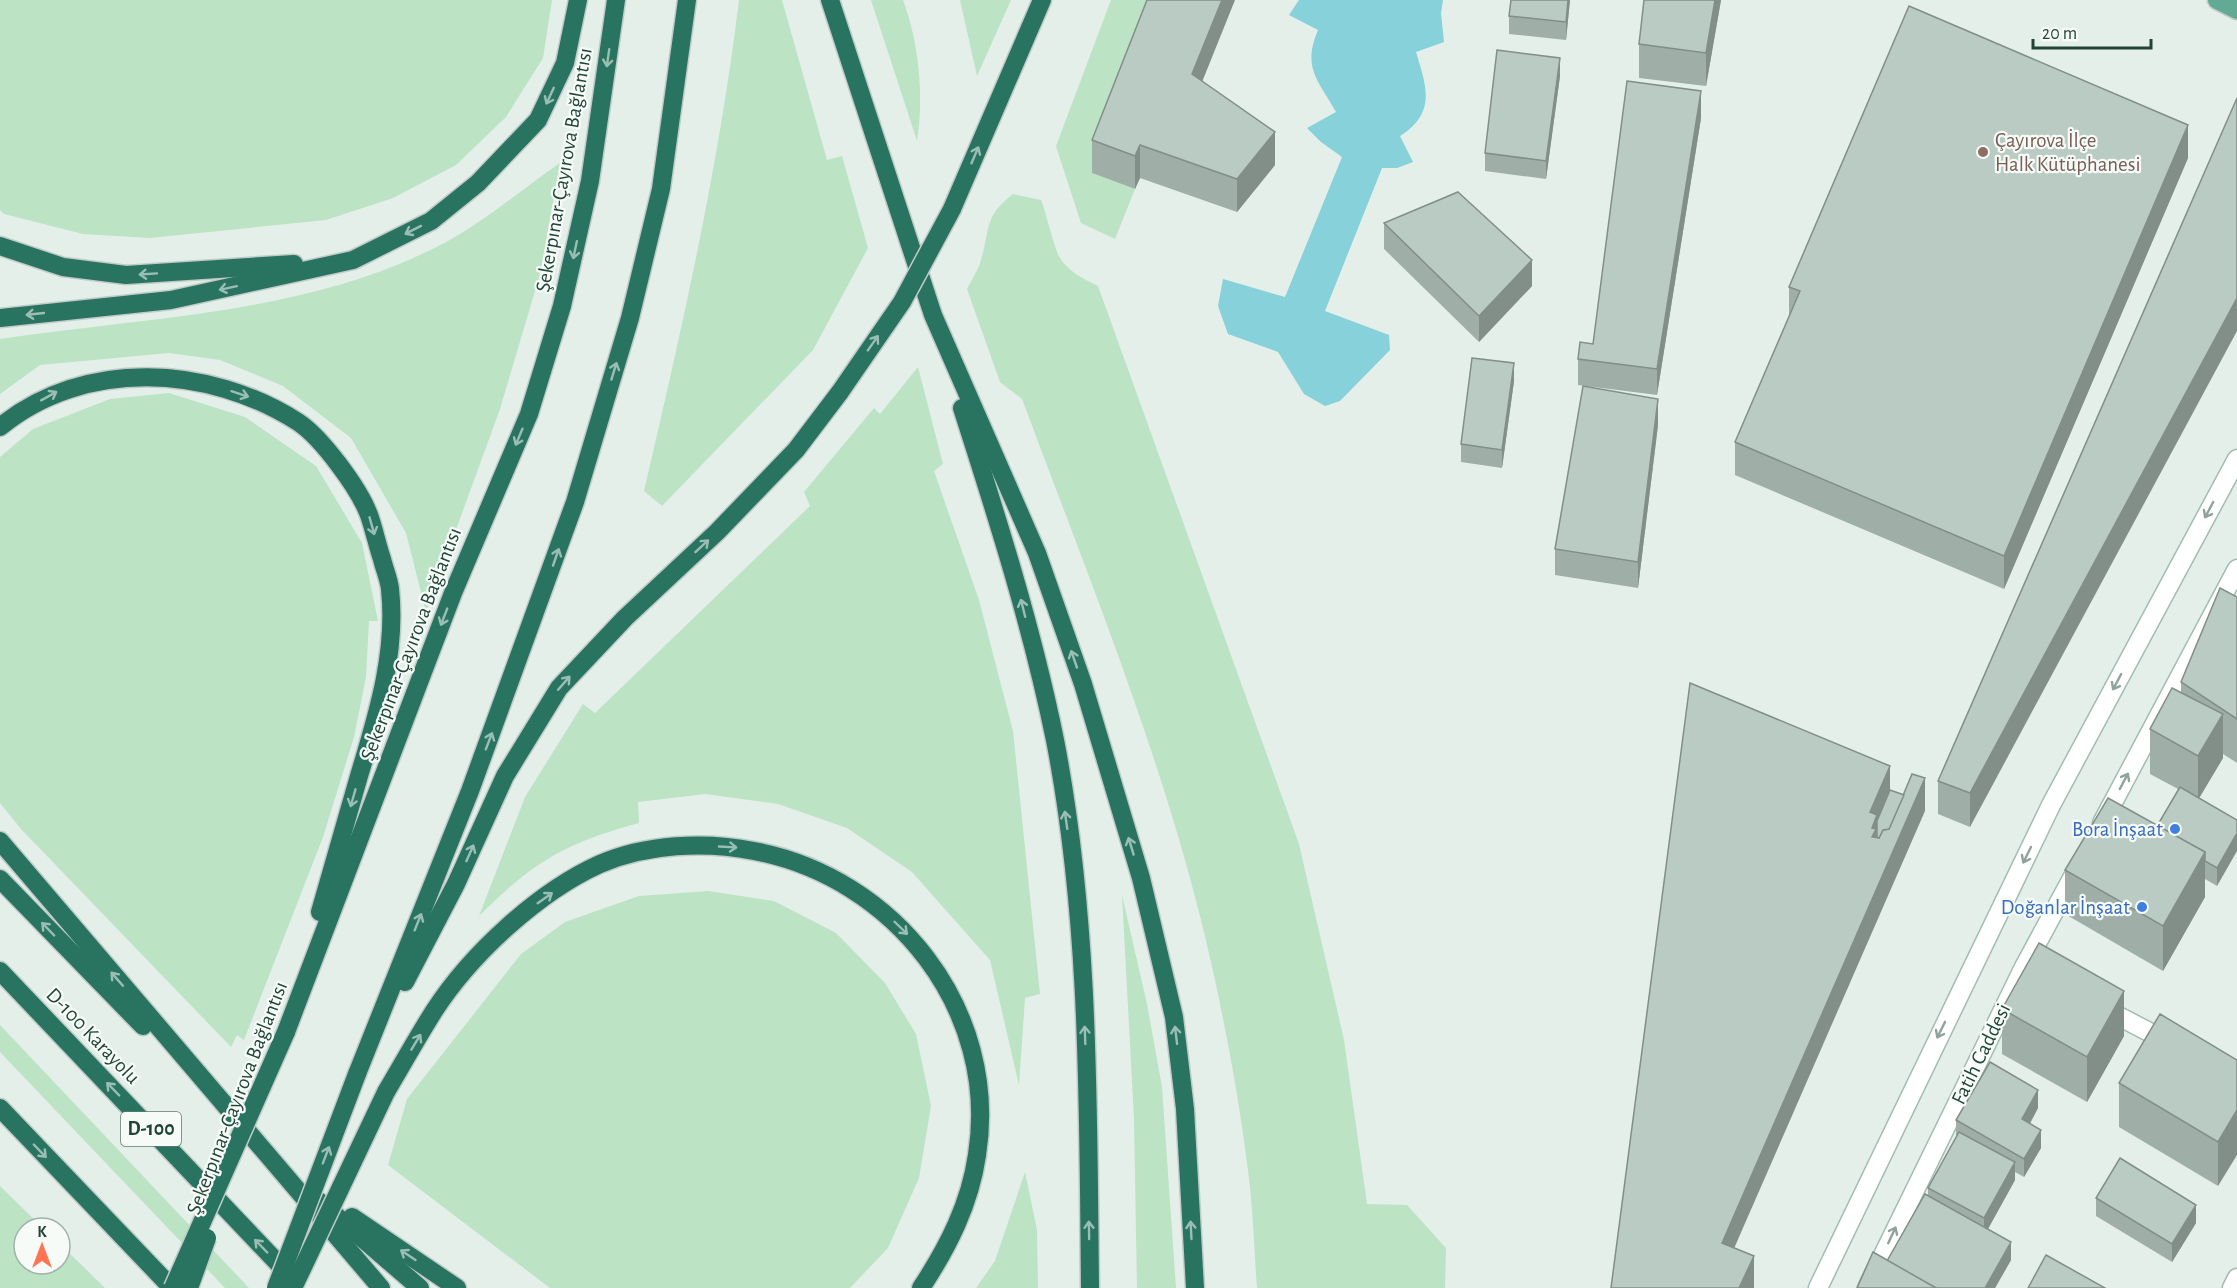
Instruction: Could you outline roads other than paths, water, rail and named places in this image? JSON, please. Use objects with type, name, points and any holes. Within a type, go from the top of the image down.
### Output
[{"type":"highway","points":[[0,318],[171,300],[353,260],[431,221],[478,183],[538,120],[565,63],[578,0]]},
{"type":"highway","name":"Şekerpınar-Çayırova Bağlantısı","points":[[189,1288],[453,593],[528,414],[562,306],[590,180],[616,0]]},
{"type":"highway","points":[[276,1288],[357,1074],[470,791],[575,502],[630,318],[661,189],[687,0]]},
{"type":"highway","points":[[830,0],[1013,570],[1055,741],[1079,914],[1086,1076],[1090,1288]]},
{"type":"highway","points":[[357,1074],[456,884],[505,776],[559,688],[625,618],[717,532],[796,450],[840,392],[902,302],[952,209],[1042,0]]},
{"type":"highway","points":[[0,246],[63,267],[126,275],[353,260]]},
{"type":"highway","points":[[933,315],[1037,553],[1083,684],[1141,878],[1174,1017],[1185,1109],[1195,1288]]},
{"type":"highway","points":[[0,427],[13,416],[58,392],[114,378],[158,378],[205,382],[253,398],[300,423],[335,458],[368,513],[390,588],[390,642],[381,703],[286,1032],[172,1288],[0,1108]]},
{"type":"highway","points":[[0,841],[381,1288]]},
{"type":"highway","points":[[293,1288],[386,1092],[435,1009],[494,940],[530,909],[601,864],[642,851],[688,846],[734,847],[772,854],[809,866],[878,906],[910,938],[939,973],[960,1017],[974,1060],[980,1109],[978,1154],[970,1188],[945,1252],[921,1288]]},
{"type":"highway","points":[[0,879],[279,1167],[420,1288]]},
{"type":"highway","name":"D-100 Karayolu","points":[[0,971],[302,1288]]},
{"type":"highway","points":[[279,1167],[457,1288]]},
{"type":"main road","points":[[2217,0],[2237,10]]},
{"type":"street","points":[[1818,1288],[2051,805],[2237,459]]},
{"type":"street","name":"Fatih Caddesi","points":[[1867,1288],[2024,967],[2237,569]]},
{"type":"street","points":[[2024,967],[2045,977]]},
{"type":"street","points":[[2085,999],[2186,1052]]},
{"type":"street","points":[[2232,1288],[2237,1278]]},
{"type":"water","points":[[1299,0],[1443,0],[1441,13],[1444,42],[1416,52],[1425,88],[1424,109],[1411,127],[1400,136],[1413,162],[1397,168],[1382,168],[1325,311],[1389,335],[1390,350],[1340,401],[1325,406],[1304,394],[1278,352],[1228,334],[1218,306],[1223,279],[1285,297],[1342,157],[1321,142],[1307,128],[1336,112],[1318,82],[1312,64],[1313,43],[1318,30],[1289,15]]},
{"type":"place","name":"Çayırova İlçe Halk Kütüphanesi","points":[[1983,152]]},
{"type":"place","name":"Bora İnşaat","points":[[2175,829]]},
{"type":"place","name":"Doğanlar İnşaat","points":[[2142,907]]}]
